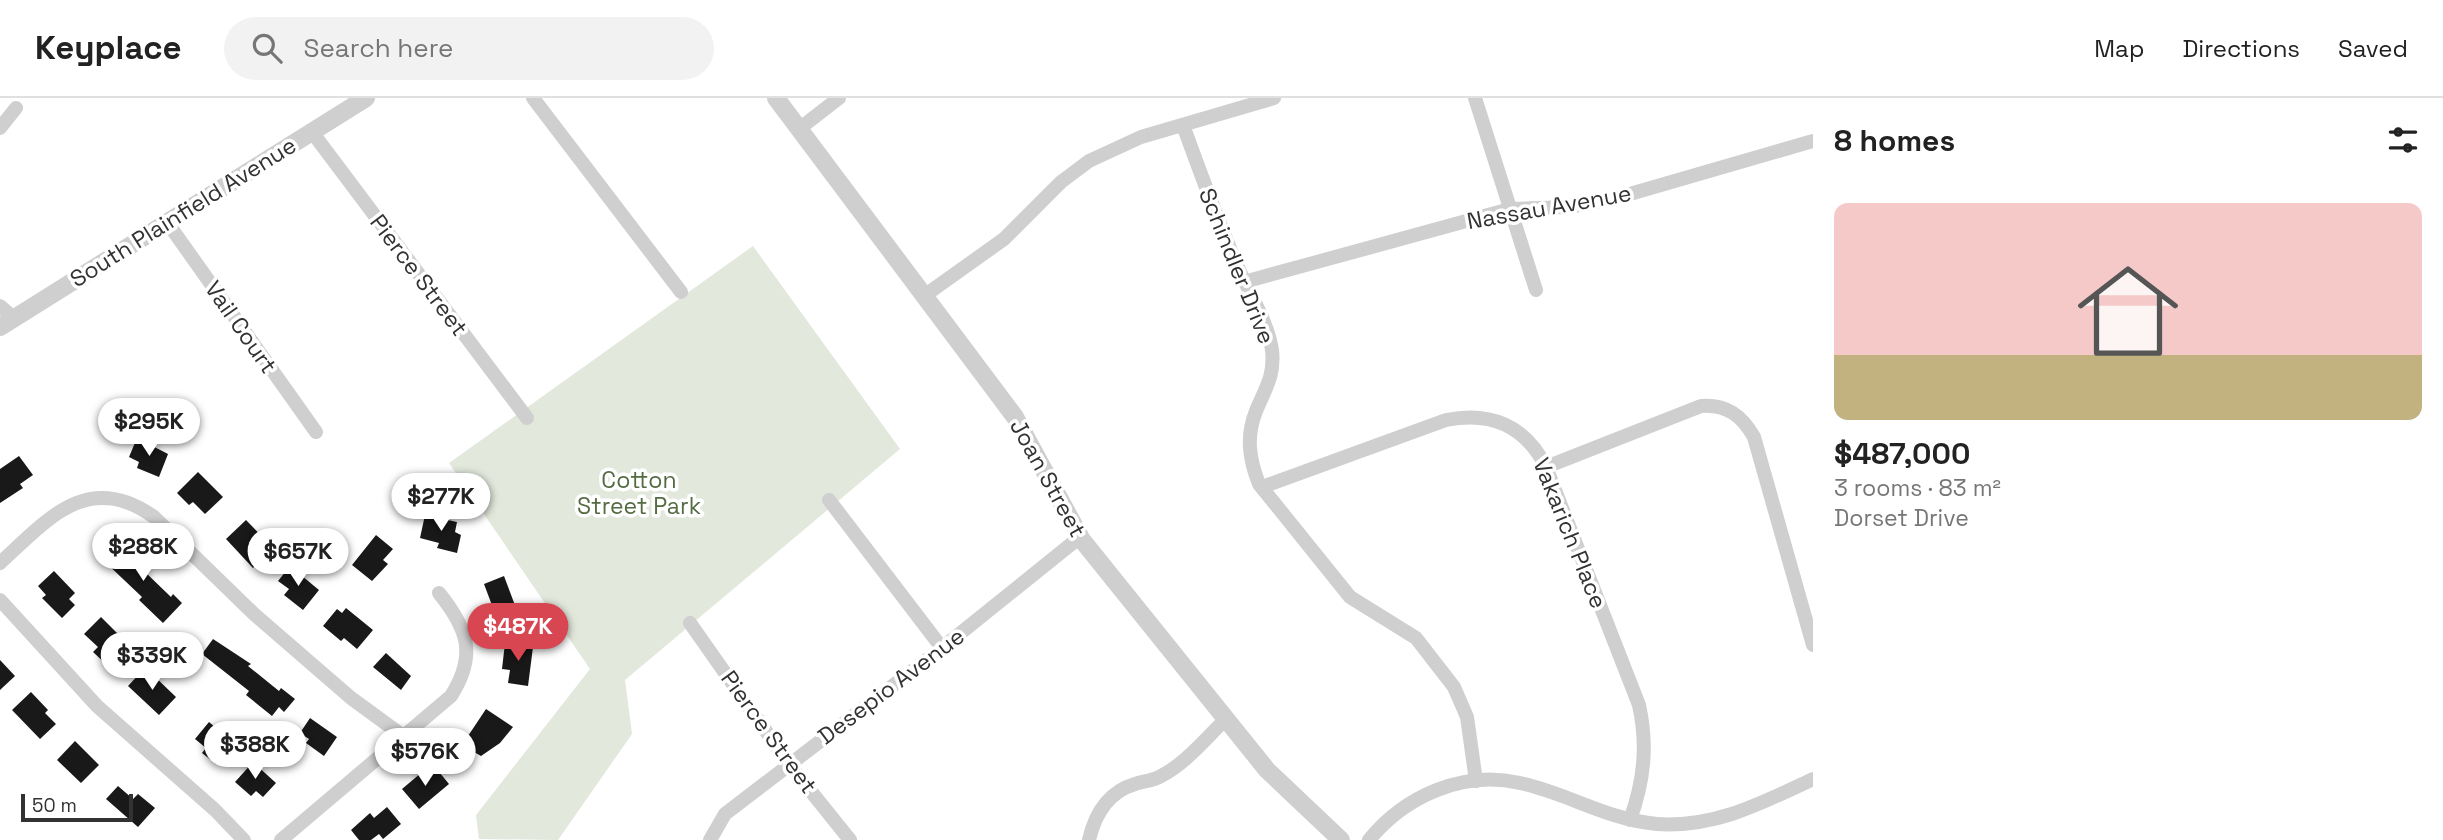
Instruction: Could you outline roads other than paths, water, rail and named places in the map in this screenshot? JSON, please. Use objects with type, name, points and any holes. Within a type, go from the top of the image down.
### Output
[{"type":"street","name":"South Plainfield Avenue","points":[[7,322],[366,98]]},
{"type":"street","points":[[533,98],[681,292]]},
{"type":"street","name":"Joan Street","points":[[776,98],[1015,417],[1080,537],[1267,770],[1341,840]]},
{"type":"street","points":[[799,129],[839,98]]},
{"type":"street","points":[[924,296],[1004,239],[1061,182],[1089,161],[1141,137],[1274,98]]},
{"type":"street","points":[[1475,98],[1536,290]]},
{"type":"street","points":[[0,128],[16,108]]},
{"type":"street","name":"Schindler Drive","points":[[1182,125],[1221,229],[1264,323],[1272,350],[1270,379],[1251,425],[1249,442],[1253,468],[1262,487],[1350,597],[1405,631],[1428,651],[1454,687],[1463,704],[1476,780]]},
{"type":"street","name":"Pierce Street","points":[[312,132],[527,418]]},
{"type":"street","name":"Nassau Avenue","points":[[1244,282],[1510,209],[1569,207],[1616,198],[1813,141]]},
{"type":"street","name":"Vail Court","points":[[167,222],[316,432]]},
{"type":"street","points":[[0,306],[7,322]]},
{"type":"street","points":[[1546,467],[1701,406],[1711,405],[1735,413],[1746,423],[1754,437],[1813,645]]},
{"type":"street","name":"Vakarich Place","points":[[1262,487],[1446,420],[1462,417],[1495,420],[1524,437],[1536,449],[1546,467],[1639,705],[1645,759],[1639,795],[1630,820]]},
{"type":"street","points":[[0,563],[49,518],[76,501],[108,497],[140,506],[254,614],[351,698],[403,736]]},
{"type":"street","points":[[829,500],[942,648]]},
{"type":"street","name":"Desepio Avenue","points":[[710,840],[725,814],[942,648],[1080,537]]},
{"type":"street","points":[[281,840],[451,696],[465,667],[467,652],[461,623],[439,593]]},
{"type":"street","points":[[0,600],[97,706],[215,810],[244,840]]},
{"type":"street","name":"Pierce Street","points":[[690,623],[789,764],[850,840]]},
{"type":"street","points":[[1089,840],[1099,811],[1110,798],[1131,785],[1160,777],[1226,719]]},
{"type":"street","points":[[1369,840],[1389,819],[1414,800],[1444,787],[1476,780],[1521,783],[1630,820],[1677,824],[1719,819],[1746,810],[1813,779]]},
{"type":"park label","name":"Cotton Street Park","points":[[639,493]]}]
